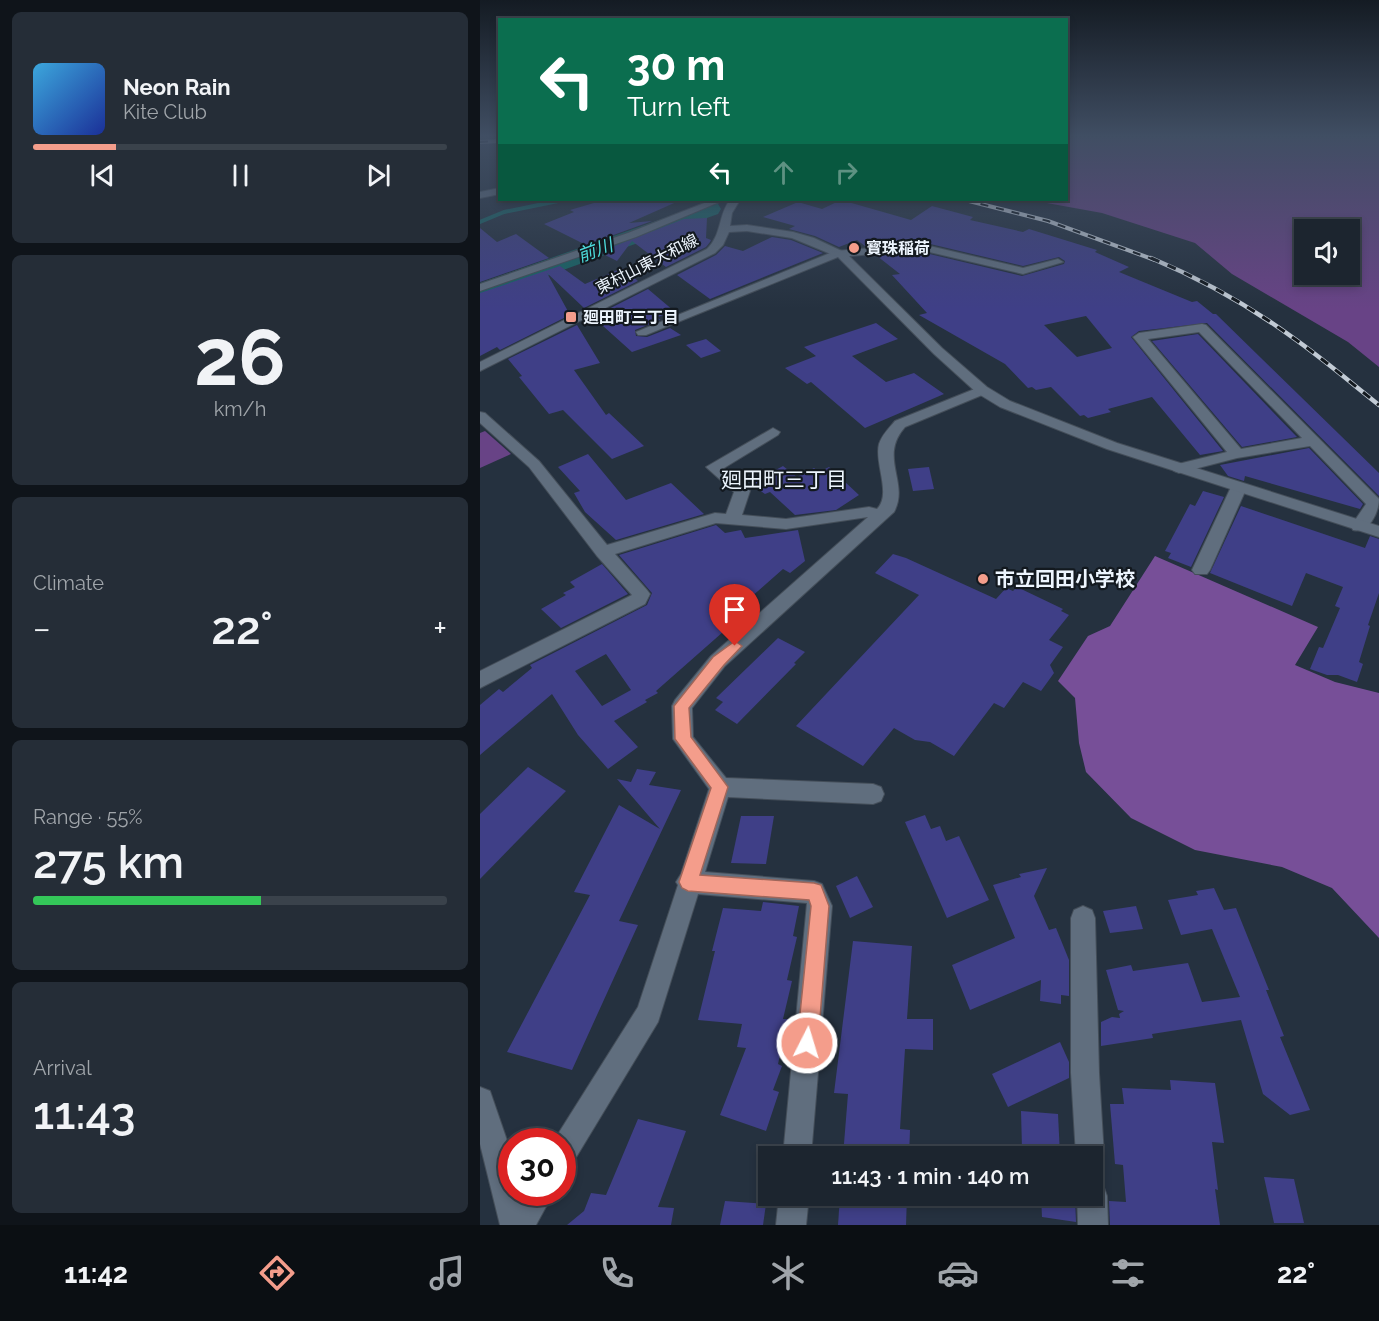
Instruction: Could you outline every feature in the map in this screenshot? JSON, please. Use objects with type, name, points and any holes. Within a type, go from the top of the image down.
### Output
[{"type":"street","points":[[480,288],[725,201]]},
{"type":"street","name":"東村山東大和線","points":[[480,367],[719,245],[724,235],[728,201]]},
{"type":"street","points":[[724,228],[747,228],[793,235],[840,254],[938,351],[982,390],[1005,404],[1051,424],[1179,468],[1379,532]]},
{"type":"street","points":[[642,332],[840,254],[921,247],[1023,271],[1058,262]]},
{"type":"street","points":[[1237,454],[1139,337],[1202,328],[1375,504],[1359,526]]},
{"type":"street","points":[[873,794],[720,787],[683,739],[682,706],[718,661],[888,508],[891,500],[885,455],[886,442],[892,431],[900,424],[982,390]]},
{"type":"street","points":[[480,416],[534,464],[603,552],[641,594],[639,599],[480,680]]},
{"type":"street","points":[[732,520],[742,491],[714,467],[773,432]]},
{"type":"street","points":[[1179,468],[1237,454],[1313,441]]},
{"type":"street","points":[[1201,570],[1239,487]]},
{"type":"street","points":[[603,552],[716,518],[786,524],[869,512],[881,515]]},
{"type":"street","points":[[576,1131],[649,1013],[688,882],[720,787]]},
{"type":"street","points":[[688,882],[814,891],[820,906],[798,1146]]},
{"type":"street","points":[[1083,918],[1085,1073],[1089,1146]]},
{"type":"street","points":[[480,1101],[517,1225]]},
{"type":"street","points":[[517,1225],[530,1206]]},
{"type":"street","points":[[791,1225],[793,1206]]},
{"type":"street","points":[[1092,1206],[1093,1225]]},
{"type":"shaded area","points":[[1068,194],[1379,194],[1379,367],[1348,342],[1232,274],[1195,243],[1102,213],[1036,201],[1068,201]]},
{"type":"shaded area","points":[[485,431],[511,454],[480,468],[480,433]]},
{"type":"shaded area","points":[[1155,556],[1318,627],[1295,665],[1335,682],[1379,693],[1379,938],[1332,888],[1282,867],[1195,850],[1131,818],[1086,772],[1079,743],[1075,698],[1058,681],[1088,636],[1110,626]]},
{"type":"building","points":[[601,201],[679,201],[629,223],[652,221],[586,245],[544,224],[574,212],[570,210]]},
{"type":"building","points":[[839,201],[844,201],[911,220],[932,206],[973,217],[970,220],[1023,232],[1029,229],[1097,250],[1095,252],[1129,267],[1119,272],[1192,302],[1197,301],[1216,314],[1379,473],[1379,496],[1207,323],[1139,331],[1131,337],[1223,451],[1200,455],[1152,397],[1108,409],[1111,412],[1088,418],[1084,415],[1080,416],[1051,387],[1036,390],[1032,387],[1028,388],[1005,364],[919,315],[927,313],[892,275],[900,274],[877,256],[921,252],[1022,276],[1064,264],[1065,261],[1059,257],[1023,266],[922,242],[865,246],[857,240],[839,247],[815,236],[789,229],[795,226],[763,217],[798,202],[822,209]],"holes":[[[1086,316],[1112,348],[1077,357],[1044,325]]]},
{"type":"building","points":[[707,218],[706,238],[711,240],[706,247],[666,267],[632,241],[617,261],[599,252],[684,219]]},
{"type":"building","points":[[480,228],[497,242],[516,234],[549,258],[480,282]]},
{"type":"building","points":[[772,237],[791,240],[823,253],[710,299],[677,275],[716,255],[725,246],[743,251]]},
{"type":"building","points":[[560,266],[585,284],[622,268],[638,281],[584,308],[547,273],[570,315],[500,350],[497,347],[480,356],[480,293]]},
{"type":"building","points":[[648,289],[674,311],[658,317],[660,320],[635,330],[636,336],[647,337],[670,328],[681,335],[632,352],[593,317]]},
{"type":"building","points":[[876,323],[898,339],[852,356],[886,382],[914,373],[944,394],[865,428],[811,382],[807,384],[785,368],[816,356],[804,347]]},
{"type":"building","points":[[577,325],[600,363],[574,370],[606,415],[609,413],[644,446],[612,459],[563,410],[549,414],[519,377],[522,376],[508,359]]},
{"type":"building","points":[[1198,334],[1297,437],[1242,447],[1152,341]]},
{"type":"building","points":[[706,339],[721,351],[701,358],[686,345]]},
{"type":"building","points":[[1309,448],[1363,504],[1360,509],[1245,476],[1244,481],[1228,476],[1220,465]]},
{"type":"building","points":[[588,454],[626,500],[671,483],[704,514],[616,540],[585,512],[574,493],[580,491],[558,467]]},
{"type":"building","points":[[783,466],[797,477],[814,468],[819,472],[829,467],[859,495],[836,510],[795,515],[770,492],[765,494],[750,484]]},
{"type":"building","points":[[929,467],[934,489],[913,491],[908,469]]},
{"type":"building","points":[[1203,491],[1224,497],[1191,567],[1168,558],[1171,553],[1165,551],[1190,504],[1195,506]]},
{"type":"building","points":[[1241,506],[1365,548],[1370,536],[1379,539],[1379,593],[1368,625],[1370,626],[1359,662],[1363,664],[1357,682],[1310,669],[1319,647],[1323,648],[1340,608],[1335,606],[1343,587],[1306,573],[1292,606],[1210,573]]},
{"type":"building","points":[[716,525],[725,533],[741,530],[745,538],[798,530],[805,561],[790,573],[783,569],[750,598],[757,602],[656,691],[658,693],[614,721],[638,747],[608,769],[578,735],[552,694],[480,755],[480,705],[499,689],[503,692],[532,668],[530,665],[647,605],[652,593],[619,555]],"holes":[[[606,654],[631,690],[602,706],[575,671]]]},
{"type":"building","points":[[893,554],[996,599],[1006,588],[1013,591],[1017,587],[1063,609],[1061,611],[1069,615],[1049,640],[1063,647],[1050,665],[1054,673],[1041,691],[1023,682],[1004,708],[994,703],[954,756],[930,742],[915,740],[894,728],[863,766],[796,726],[919,595],[875,573]]},
{"type":"building","points":[[602,564],[628,594],[561,628],[541,609],[566,595],[563,593],[575,587],[570,582]]},
{"type":"building","points":[[778,638],[805,652],[794,663],[796,664],[737,724],[715,710],[723,702],[716,698]]},
{"type":"building","points":[[528,767],[566,791],[480,879],[480,814]]},
{"type":"building","points":[[637,769],[656,772],[649,785],[681,790],[619,921],[638,925],[572,1070],[507,1052],[590,895],[574,892],[619,805],[660,829],[617,779],[631,782]]},
{"type":"building","points":[[925,815],[931,829],[940,826],[946,841],[959,836],[989,900],[947,918],[905,822]]},
{"type":"building","points":[[741,816],[774,816],[766,864],[731,863]]},
{"type":"building","points":[[1047,868],[1034,896],[1049,930],[1056,928],[1069,960],[1069,996],[1061,995],[1061,1004],[1040,1001],[1041,980],[970,1010],[952,965],[1015,938],[993,885],[1021,877],[1019,874]]},
{"type":"building","points":[[857,876],[873,907],[850,918],[836,886]]},
{"type":"building","points":[[1214,888],[1224,910],[1236,908],[1269,990],[1266,990],[1284,1036],[1280,1037],[1310,1110],[1290,1115],[1263,1094],[1241,1020],[1152,1034],[1153,1038],[1101,1046],[1101,1022],[1112,1017],[1120,1018],[1119,1014],[1124,1011],[1118,1010],[1106,970],[1131,965],[1133,971],[1188,963],[1202,1002],[1240,997],[1212,929],[1181,935],[1168,900],[1198,895],[1196,891]]},
{"type":"building","points":[[763,902],[799,906],[793,936],[797,937],[787,980],[792,981],[783,1019],[788,1019],[778,1064],[782,1066],[773,1090],[779,1092],[766,1131],[720,1115],[746,1048],[737,1047],[742,1024],[698,1020],[723,908],[761,911]]},
{"type":"building","points":[[1136,906],[1143,929],[1110,933],[1103,911]]},
{"type":"building","points":[[853,941],[912,946],[907,1019],[933,1019],[933,1050],[905,1049],[900,1129],[910,1130],[909,1146],[844,1146],[848,1094],[834,1093]]},
{"type":"building","points":[[1060,1042],[1069,1062],[1069,1078],[1008,1107],[992,1074]]},
{"type":"building","points":[[1170,1080],[1215,1083],[1224,1143],[1212,1142],[1220,1225],[1110,1225],[1109,1201],[1126,1202],[1123,1165],[1115,1164],[1110,1104],[1124,1104],[1122,1088],[1171,1090]]},
{"type":"building","points":[[1021,1111],[1058,1114],[1060,1146],[1022,1146]]},
{"type":"building","points":[[638,1119],[686,1131],[658,1207],[674,1208],[671,1225],[567,1225],[584,1211],[591,1193],[606,1195]]},
{"type":"building","points":[[1264,1177],[1294,1179],[1304,1223],[1274,1223]]},
{"type":"building","points":[[725,1201],[766,1206],[763,1225],[720,1225]]},
{"type":"building","points":[[839,1206],[907,1206],[906,1225],[838,1225]]},
{"type":"building","points":[[1041,1206],[1075,1206],[1076,1222],[1042,1217]]},
{"type":"waterway","points":[[480,222],[504,212],[558,201]]},
{"type":"waterway","name":"前川","points":[[480,292],[710,209]]},
{"type":"railway","points":[[969,201],[1048,221],[1155,260]]},
{"type":"railway","points":[[1151,258],[1241,303],[1314,353],[1379,405]]},
{"type":"place","name":"寳珠稲荷","points":[[854,248]]},
{"type":"place","name":"廻田町三丁目","points":[[571,317]]},
{"type":"place","name":"市立回田小学校","points":[[983,579]]},
{"type":"district","name":"廻田町三丁目","points":[[784,479]]},
{"type":"route","points":[[735,646],[718,661],[682,706],[683,739],[720,787],[688,882],[814,891],[820,906],[807,1043]]}]
